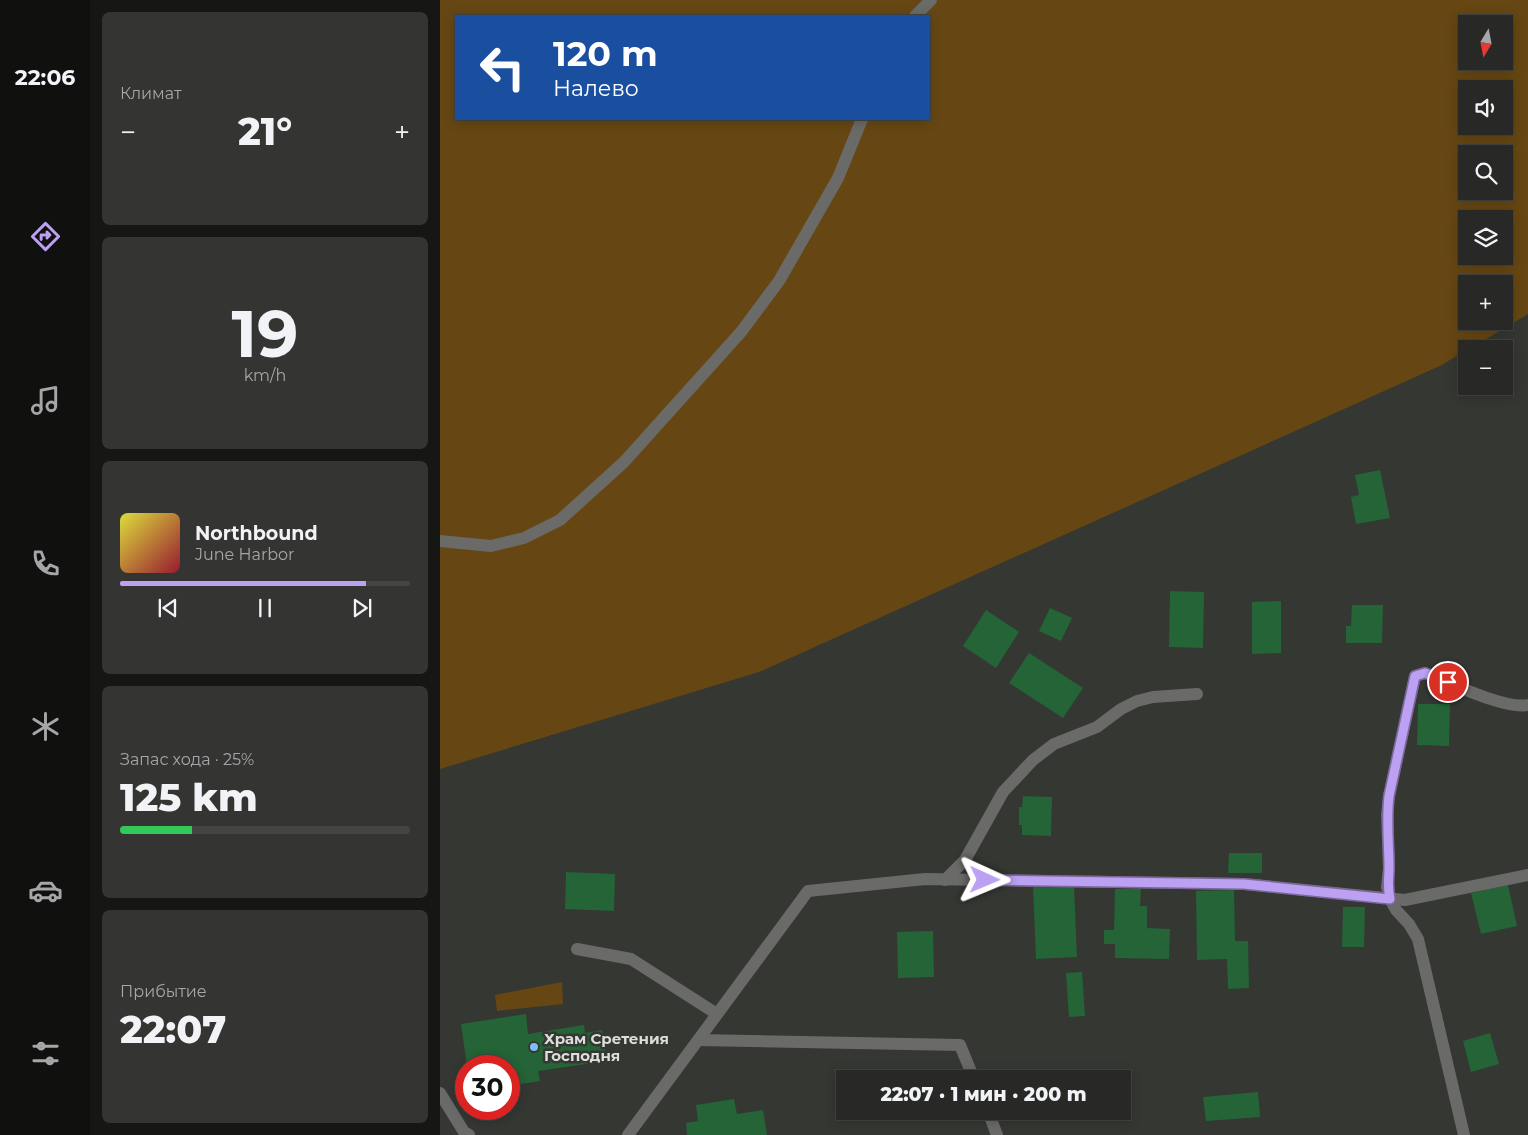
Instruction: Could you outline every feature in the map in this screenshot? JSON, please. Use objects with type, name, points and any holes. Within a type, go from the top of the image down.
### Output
[{"type":"street","points":[[916,15],[931,0]]},
{"type":"street","points":[[440,541],[491,546],[524,538],[560,520],[624,462],[741,332],[779,281],[838,178],[862,120]]},
{"type":"street","points":[[1464,1135],[1418,940],[1409,924],[1396,910],[1390,899],[1387,887],[1389,868],[1387,815],[1389,796],[1415,676],[1425,673],[1502,703],[1520,707],[1528,705]]},
{"type":"street","points":[[945,880],[965,860],[1003,792],[1016,776],[1054,744],[1097,727],[1120,708],[1137,701],[1153,697],[1197,694]]},
{"type":"street","points":[[628,1135],[808,891],[925,879],[1244,884],[1405,900],[1528,875]]},
{"type":"street","points":[[577,948],[631,959],[717,1014]]},
{"type":"street","points":[[698,1040],[960,1045],[970,1070]]},
{"type":"street","points":[[440,1093],[464,1132],[469,1135]]},
{"type":"street","points":[[991,1120],[997,1135]]},
{"type":"shaded area","points":[[440,0],[1528,0],[1528,314],[1513,323],[1513,275],[1458,275],[1458,330],[1501,330],[1484,340],[1458,340],[1458,355],[1442,365],[759,672],[440,769]]},
{"type":"shaded area","points":[[562,982],[563,1004],[497,1011],[495,995]]},
{"type":"building","points":[[1380,470],[1390,518],[1356,524],[1351,497],[1359,495],[1355,475]]},
{"type":"building","points":[[1170,591],[1204,592],[1203,648],[1169,647]]},
{"type":"building","points":[[1281,601],[1281,653],[1252,654],[1252,602]]},
{"type":"building","points":[[1352,605],[1383,605],[1382,643],[1346,643],[1346,626],[1351,626]]},
{"type":"building","points":[[1050,608],[1072,618],[1061,641],[1039,631]]},
{"type":"building","points":[[986,610],[1019,632],[996,668],[963,646]]},
{"type":"building","points":[[1029,653],[1083,688],[1063,718],[1009,683]]},
{"type":"building","points":[[1418,704],[1450,704],[1449,746],[1417,745]]},
{"type":"building","points":[[1023,796],[1052,797],[1051,836],[1022,835],[1022,825],[1019,825],[1019,807],[1022,807]]},
{"type":"building","points":[[1229,853],[1262,853],[1262,873],[1228,873]]},
{"type":"building","points":[[566,872],[615,874],[614,911],[565,909]]},
{"type":"building","points":[[1508,885],[1517,926],[1481,934],[1471,893]]},
{"type":"building","points":[[1074,886],[1077,957],[1036,959],[1033,887]]},
{"type":"building","points":[[1115,889],[1141,889],[1140,906],[1147,906],[1147,928],[1170,929],[1169,959],[1115,958],[1115,944],[1104,944],[1104,930],[1114,930]]},
{"type":"building","points":[[1234,890],[1235,941],[1248,941],[1249,988],[1228,989],[1227,959],[1197,960],[1196,891]]},
{"type":"building","points":[[1343,907],[1365,907],[1364,947],[1342,947]]},
{"type":"building","points":[[933,931],[934,977],[898,978],[897,932]]},
{"type":"building","points":[[1082,972],[1085,1016],[1069,1017],[1066,973]]},
{"type":"building","name":"Храм Сретения Господня","points":[[526,1014],[528,1034],[584,1025],[585,1033],[602,1030],[607,1061],[538,1071],[540,1081],[520,1084],[520,1055],[465,1055],[461,1024]]},
{"type":"building","points":[[1490,1033],[1499,1064],[1471,1072],[1463,1041]]},
{"type":"building","points":[[1258,1092],[1260,1117],[1206,1121],[1203,1097]]},
{"type":"building","points":[[734,1099],[737,1114],[763,1110],[767,1135],[687,1135],[686,1123],[698,1121],[696,1105]]},
{"type":"place","name":"Храм Сретения Господня","points":[[534,1047]]},
{"type":"route","points":[[985,880],[1244,884],[1390,899],[1387,887],[1389,868],[1387,815],[1389,796],[1415,676],[1425,673],[1448,682]]}]
